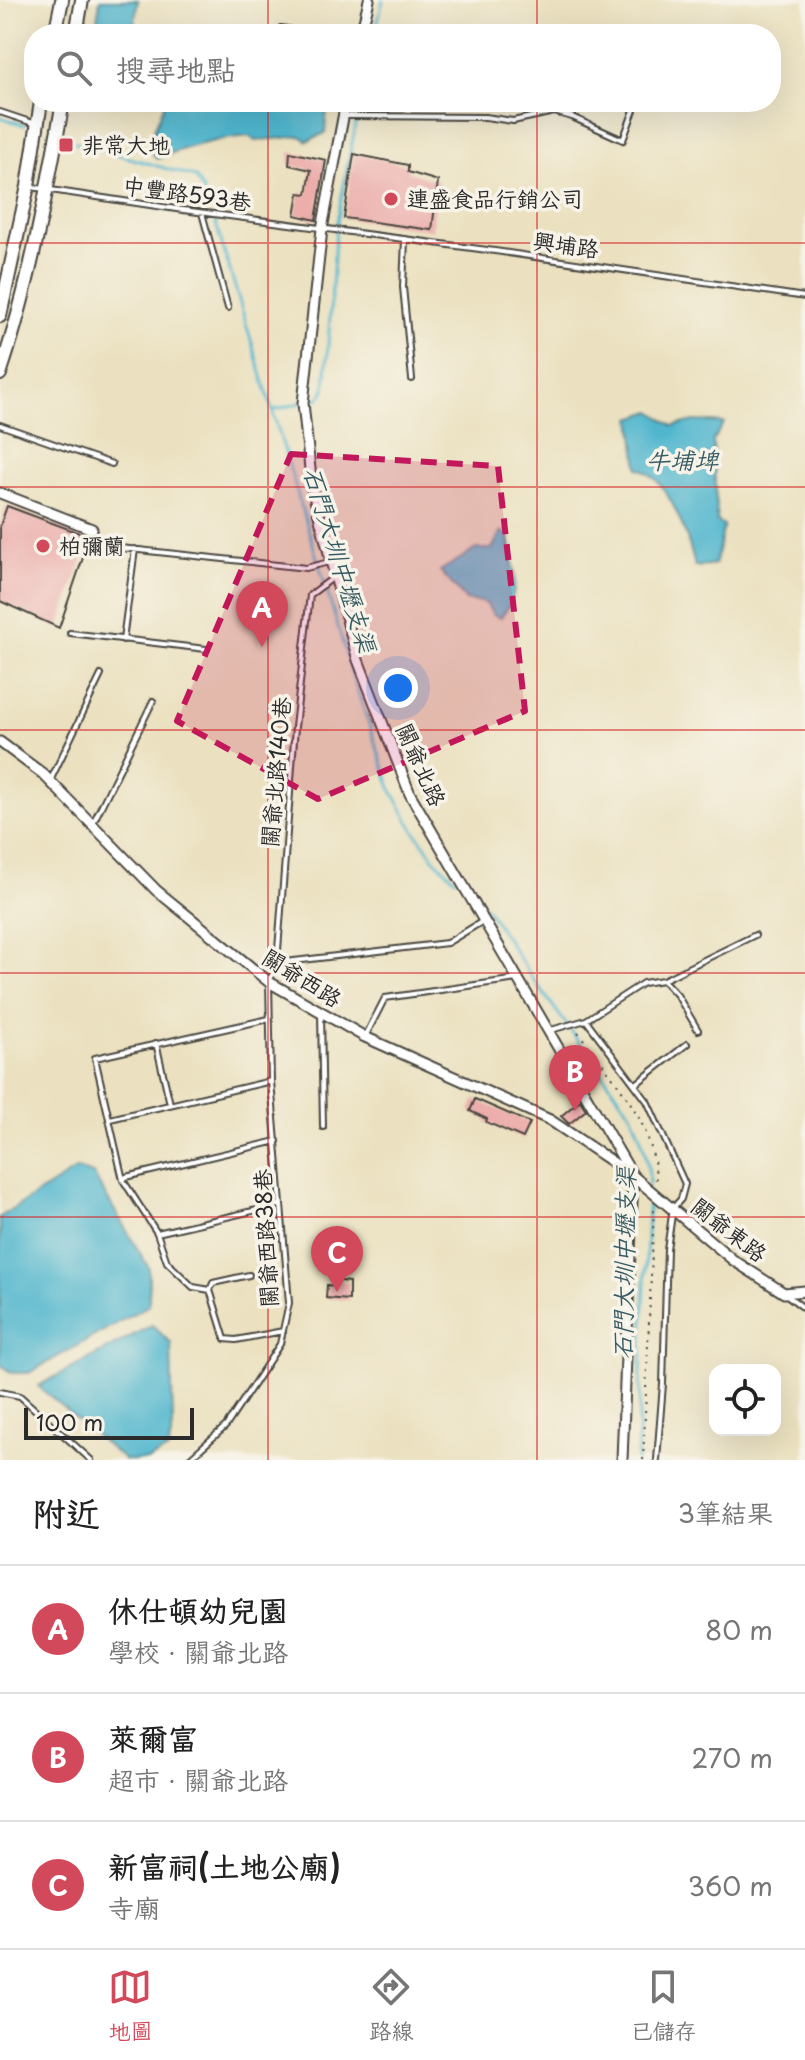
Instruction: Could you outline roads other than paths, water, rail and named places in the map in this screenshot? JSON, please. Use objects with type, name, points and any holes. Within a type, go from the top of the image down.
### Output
[{"type":"main road","points":[[57,24],[62,0]]},
{"type":"main road","points":[[78,24],[82,0]]},
{"type":"main road","points":[[0,316],[3,290],[28,186],[39,112]]},
{"type":"main road","points":[[0,374],[26,291],[61,112]]},
{"type":"street","points":[[363,24],[369,0]]},
{"type":"street","name":"關爺北路","points":[[344,112],[322,229],[303,403],[312,488],[335,576],[358,660],[410,794],[633,1176]]},
{"type":"street","points":[[0,493],[92,529]]},
{"type":"street","name":"關爺西路","points":[[0,742],[50,781],[156,890],[269,982],[365,1037],[550,1120],[633,1176]]},
{"type":"street","points":[[622,1460],[633,1176]]},
{"type":"street","name":"關爺東路","points":[[633,1176],[733,1260],[784,1293]]},
{"type":"street","points":[[784,1293],[805,1291]]},
{"type":"lane","points":[[0,112],[37,124]]},
{"type":"lane","points":[[343,116],[485,117],[513,121],[554,112],[623,140],[633,112]]},
{"type":"lane","name":"中豐路593巷","points":[[28,186],[322,229]]},
{"type":"lane","points":[[202,213],[228,308]]},
{"type":"lane","name":"興埔路","points":[[322,229],[805,297]]},
{"type":"lane","points":[[405,239],[403,287],[412,379]]},
{"type":"lane","points":[[0,425],[112,464]]},
{"type":"lane","points":[[111,547],[306,568],[331,561]]},
{"type":"lane","points":[[123,640],[135,549]]},
{"type":"lane","name":"關爺北路140巷","points":[[269,982],[277,963],[295,727],[310,595],[335,576]]},
{"type":"lane","points":[[70,633],[206,649]]},
{"type":"lane","points":[[50,781],[101,675]]},
{"type":"lane","points":[[93,823],[153,701]]},
{"type":"lane","points":[[277,963],[447,943],[484,921]]},
{"type":"lane","points":[[548,1031],[586,1020],[643,983],[663,980],[755,935]]},
{"type":"lane","points":[[365,1037],[385,998],[519,979]]},
{"type":"lane","points":[[663,980],[677,995],[698,1030]]},
{"type":"lane","name":"關爺西路38巷","points":[[188,1460],[226,1426],[280,1344],[289,1303],[271,1081],[269,982]]},
{"type":"lane","points":[[321,1012],[323,1127]]},
{"type":"lane","points":[[210,1290],[193,1287],[167,1262],[157,1233],[123,1180],[95,1058],[270,1018]]},
{"type":"lane","points":[[586,1020],[636,1084],[672,1152],[685,1184],[681,1199],[673,1208],[667,1249],[657,1460]]},
{"type":"lane","points":[[156,1043],[170,1104]]},
{"type":"lane","points":[[636,1084],[687,1044]]},
{"type":"lane","points":[[109,1119],[271,1081]]},
{"type":"lane","points":[[123,1180],[277,1141]]},
{"type":"lane","points":[[157,1233],[280,1205]]},
{"type":"lane","points":[[249,1275],[213,1283],[210,1290],[225,1339],[236,1340],[283,1331]]},
{"type":"lane","name":"關爺東路","points":[[784,1293],[805,1309]]},
{"type":"lane","points":[[0,1392],[20,1396],[91,1460]]},
{"type":"water","points":[[100,0],[138,0],[134,24],[96,24]]},
{"type":"water","points":[[161,112],[327,112],[325,133],[307,141],[301,136],[255,141],[249,136],[191,147],[157,159],[153,154],[154,130]]},
{"type":"water","name":"牛埔埤","points":[[652,411],[673,426],[695,421],[724,423],[713,440],[717,521],[724,526],[715,564],[695,567],[682,525],[668,495],[649,473],[638,468],[632,418]]},
{"type":"water","points":[[501,531],[509,536],[515,579],[512,600],[500,618],[493,615],[486,603],[466,600],[440,571],[476,549],[492,549]]},
{"type":"water","points":[[77,1169],[93,1174],[149,1268],[149,1305],[29,1373],[11,1373],[0,1364],[0,1217]]},
{"type":"water","points":[[152,1325],[171,1343],[173,1427],[168,1450],[148,1460],[124,1460],[38,1386]]},
{"type":"waterway","name":"石門大圳中壢支渠","points":[[377,24],[383,0]]},
{"type":"waterway","name":"石門大圳中壢支渠","points":[[274,410],[319,398],[325,390],[336,227],[358,112]]},
{"type":"waterway","points":[[0,117],[24,125]]},
{"type":"waterway","points":[[75,142],[195,177],[209,201]]},
{"type":"waterway","name":"石門大圳中壢支渠","points":[[215,221],[356,687],[392,791],[436,861],[455,879]]},
{"type":"waterway","name":"石門大圳中壢支渠","points":[[475,898],[488,910],[531,976],[631,1113],[646,1157],[649,1184]]},
{"type":"waterway","name":"石門大圳中壢支渠","points":[[637,1460],[649,1192]]},
{"type":"place","name":"非常大地","points":[[66,145]]},
{"type":"place","name":"連盛食品行銷公司","points":[[391,199]]},
{"type":"place","name":"柏彌蘭","points":[[43,546]]},
{"type":"place","name":"休仕頓幼兒園","points":[[262,647]]},
{"type":"place","name":"萊爾富","points":[[575,1111]]},
{"type":"place","name":"新富祠(土地公廟)","points":[[337,1292]]}]
